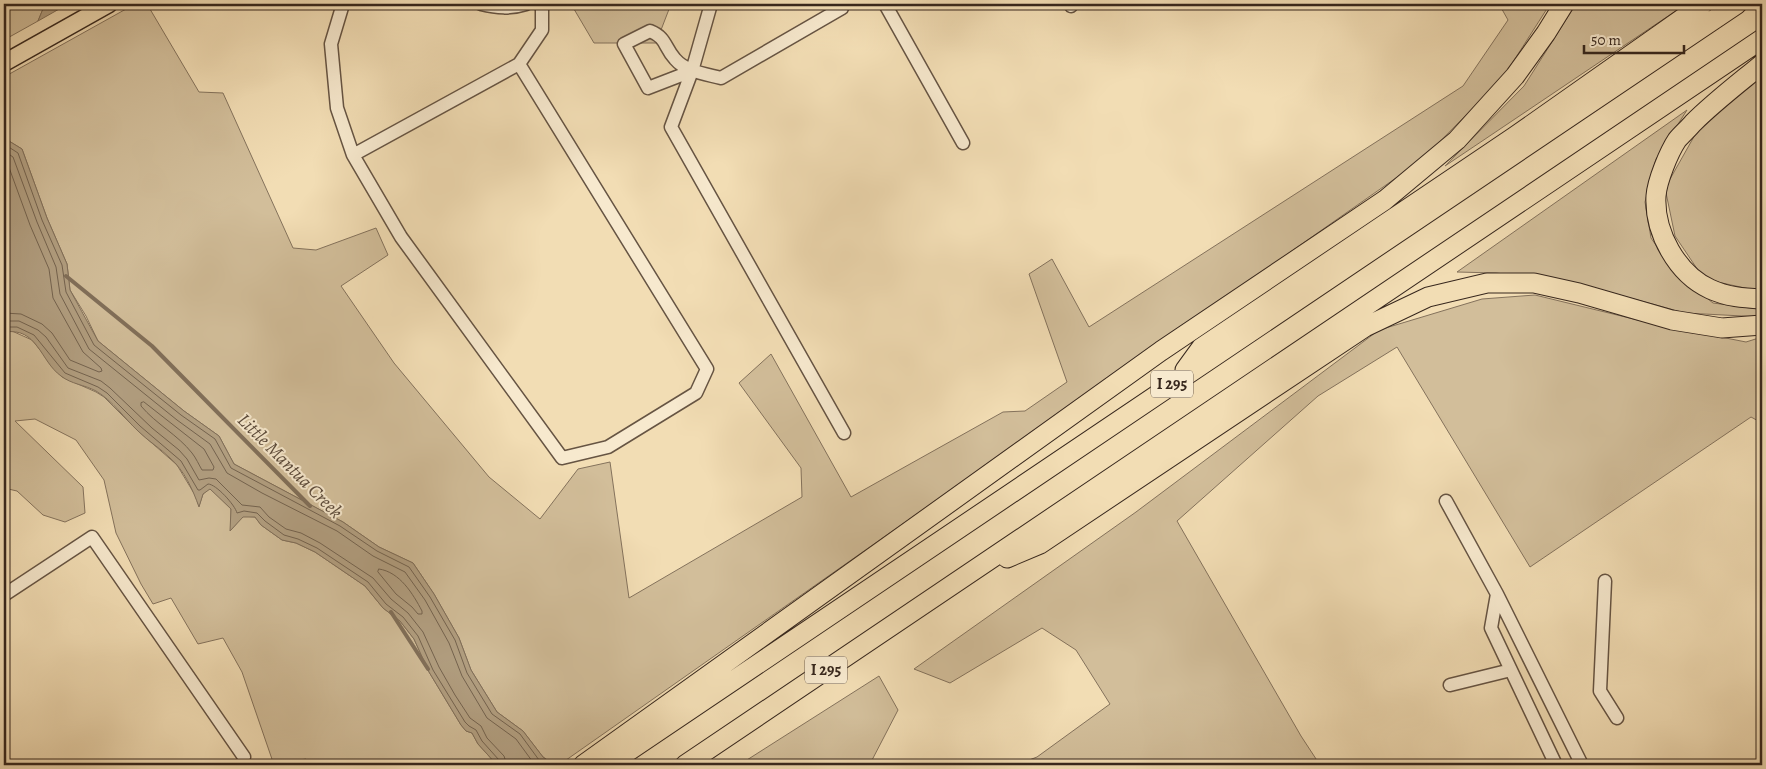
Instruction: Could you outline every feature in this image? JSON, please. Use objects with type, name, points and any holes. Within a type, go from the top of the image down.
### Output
[{"type":"highway","points":[[584,764],[1161,352],[1385,200],[1458,140],[1515,76],[1564,4]]},
{"type":"highway","points":[[1177,381],[1202,348],[1514,137],[1703,4]]},
{"type":"highway","name":"I 295","points":[[608,765],[1737,4]]},
{"type":"highway","name":"I 295","points":[[685,765],[1762,39]]},
{"type":"highway","points":[[1762,64],[1705,112],[1677,140],[1659,177],[1656,196],[1658,218],[1664,237],[1675,259],[1693,279],[1709,289],[1727,296],[1762,299]]},
{"type":"highway","points":[[967,575],[1040,544],[1365,327],[1428,297],[1487,283],[1534,283],[1579,293],[1672,320],[1722,328],[1762,325]]},
{"type":"main road","points":[[4,63],[108,4]]},
{"type":"lane","points":[[343,4],[331,44],[337,108],[354,155],[401,237],[562,458],[608,447],[696,393],[707,369],[519,64]]},
{"type":"lane","points":[[481,4],[512,8],[526,4]]},
{"type":"lane","points":[[354,155],[519,64],[542,30],[542,8],[539,4]]},
{"type":"lane","points":[[711,4],[692,71],[671,127],[844,434]]},
{"type":"lane","points":[[828,4],[846,6]]},
{"type":"lane","points":[[885,4],[963,143]]},
{"type":"lane","points":[[692,71],[648,88],[624,44],[650,31],[660,35],[676,60],[692,71],[721,78],[846,6]]},
{"type":"lane","points":[[1446,501],[1497,594],[1582,765]]},
{"type":"lane","points":[[4,595],[92,537],[244,757]]},
{"type":"lane","points":[[1605,581],[1600,691],[1617,718]]},
{"type":"lane","points":[[1497,594],[1491,628],[1556,765]]},
{"type":"lane","points":[[1450,685],[1511,670]]},
{"type":"shaded area","points":[[4,4],[45,4],[38,21],[4,40]]},
{"type":"shaded area","points":[[135,4],[147,4],[199,92],[223,93],[293,248],[316,250],[376,228],[388,255],[341,286],[394,363],[489,477],[540,519],[578,469],[610,462],[629,598],[802,497],[801,468],[739,383],[771,354],[851,497],[1003,412],[1025,411],[1067,382],[1029,274],[1052,259],[1089,327],[1463,86],[1508,20],[1499,4],[1550,4],[1504,76],[1423,159],[559,765],[552,765],[543,757],[523,731],[497,712],[471,670],[459,638],[434,594],[413,563],[379,547],[343,522],[234,464],[219,436],[184,411],[98,341],[86,316],[70,290],[67,264],[47,218],[22,149],[4,138],[4,77]]},
{"type":"shaded area","points":[[571,4],[671,4],[656,43],[594,43]]},
{"type":"shaded area","points":[[1576,4],[1686,4],[1445,166],[1524,86]]},
{"type":"shaded area","points":[[1762,76],[1762,287],[1754,290],[1704,279],[1675,236],[1665,188],[1696,133],[1720,105]]},
{"type":"shaded area","points":[[1687,110],[1656,159],[1645,202],[1651,238],[1675,273],[1713,303],[1762,308],[1762,317],[1685,313],[1572,282],[1496,273],[1457,272]]},
{"type":"shaded area","points":[[1535,295],[1650,323],[1746,342],[1762,337],[1762,423],[1751,417],[1530,567],[1397,347],[1318,396],[1177,521],[1301,736],[1320,765],[1016,765],[1037,757],[1110,704],[1076,650],[1042,628],[950,683],[914,669],[1136,512],[1379,330],[1482,299]]},
{"type":"shaded area","points":[[12,331],[32,340],[62,377],[104,397],[137,430],[177,465],[195,495],[199,506],[203,494],[210,488],[231,509],[231,530],[243,516],[255,517],[261,525],[282,540],[296,543],[315,552],[365,586],[383,608],[400,621],[414,639],[429,672],[461,725],[466,731],[472,733],[478,744],[497,765],[309,765],[306,759],[294,761],[291,765],[274,765],[242,672],[223,638],[198,644],[171,598],[153,604],[116,533],[104,480],[76,440],[35,419],[15,421],[83,487],[85,513],[65,522],[43,515],[17,491],[4,488],[4,332]]},
{"type":"shaded area","points":[[879,676],[898,710],[871,762],[872,765],[739,765]]},
{"type":"water","points":[[45,4],[68,4],[38,21]]},
{"type":"water","points":[[4,138],[22,149],[47,218],[67,264],[70,290],[98,341],[184,411],[219,436],[234,464],[343,522],[379,547],[413,563],[434,594],[459,638],[471,670],[497,712],[523,731],[543,757],[552,765],[497,765],[478,744],[472,733],[466,731],[461,725],[429,672],[414,639],[400,621],[383,608],[365,586],[315,552],[296,543],[282,540],[261,525],[255,517],[243,517],[230,531],[231,509],[210,489],[203,494],[199,507],[180,468],[142,435],[108,400],[96,391],[61,376],[54,370],[37,346],[24,335],[15,332],[4,332]]},
{"type":"waterway","name":"Little Mantua Creek","points":[[66,276],[152,346],[310,506]]},
{"type":"waterway","name":"Little Mantua Creek","points":[[391,612],[428,669]]}]
